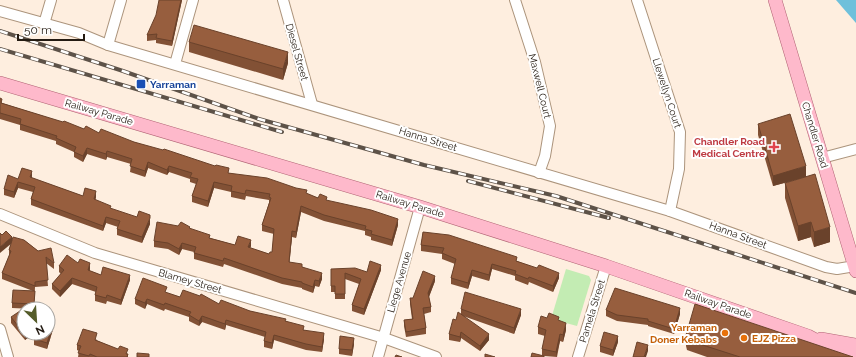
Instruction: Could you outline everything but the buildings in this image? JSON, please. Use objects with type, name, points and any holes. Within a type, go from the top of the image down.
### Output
[{"type":"main road","name":"Chandler Road","points":[[775,0],[856,267]]},
{"type":"main road","name":"Railway Parade","points":[[0,83],[420,207],[606,266],[816,339],[856,345]]},
{"type":"main road","points":[[843,228],[856,240]]},
{"type":"main road","name":"Railway Parade","points":[[816,339],[834,350],[854,357]]},
{"type":"street","points":[[44,24],[51,0]]},
{"type":"street","points":[[108,45],[121,0]]},
{"type":"street","points":[[175,64],[193,0]]},
{"type":"street","name":"Diesel Street","points":[[283,0],[312,104]]},
{"type":"street","name":"Maxwell Court","points":[[515,0],[534,62],[550,126],[545,156],[539,173]]},
{"type":"street","name":"Llewellyn Court","points":[[637,0],[680,132],[680,169],[670,211]]},
{"type":"street","name":"Hanna Street","points":[[0,11],[79,33],[108,45],[312,104],[670,211],[826,267],[840,269],[856,267]]},
{"type":"street","points":[[822,158],[856,149]]},
{"type":"street","name":"Liege Avenue","points":[[378,357],[420,207]]},
{"type":"street","name":"Blamey Street","points":[[0,214],[95,253],[384,338],[436,357]]},
{"type":"street","name":"Pamela Street","points":[[578,357],[606,266]]},
{"type":"street","points":[[0,329],[8,357]]},
{"type":"green space","points":[[566,269],[589,276],[591,280],[577,326],[551,319]]},
{"type":"water","points":[[836,0],[856,0],[856,23]]},
{"type":"railway","points":[[0,31],[123,71],[259,119],[424,165],[556,196],[856,293]]},
{"type":"railway","points":[[0,49],[282,132]]},
{"type":"railway","points":[[468,181],[609,218]]},
{"type":"place","name":"Yarraman","points":[[141,84]]},
{"type":"place","name":"Chandler Road Medical Centre","points":[[774,147]]},
{"type":"place","name":"Yarraman Doner Kebabs","points":[[725,333]]},
{"type":"place","name":"EJZ Pizza","points":[[744,338]]}]
